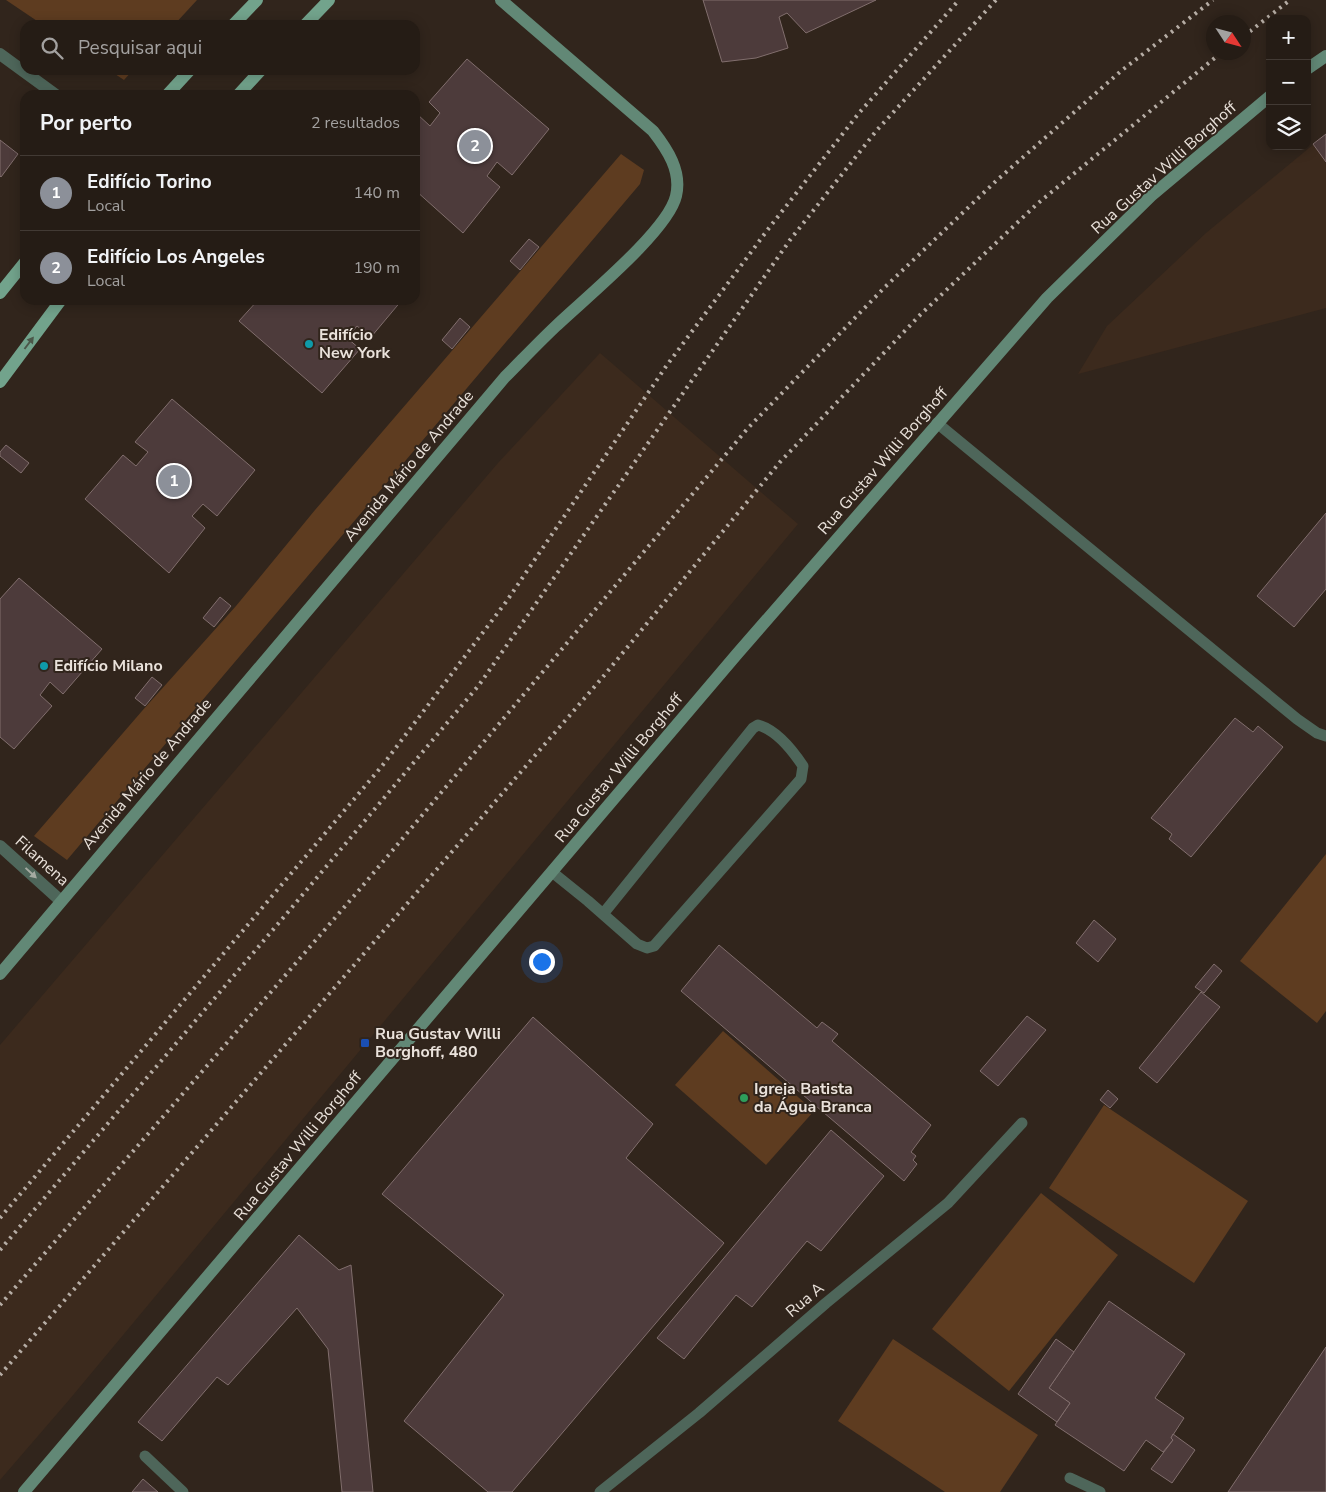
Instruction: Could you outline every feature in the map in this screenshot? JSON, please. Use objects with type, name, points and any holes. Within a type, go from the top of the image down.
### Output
[{"type":"main road","points":[[238,20],[257,0]]},
{"type":"main road","points":[[310,20],[329,0]]},
{"type":"main road","points":[[172,90],[185,75]]},
{"type":"main road","points":[[243,90],[256,75]]},
{"type":"main road","points":[[0,293],[20,268]]},
{"type":"main road","points":[[0,382],[58,305]]},
{"type":"street","name":"Avenida Mário de Andrade","points":[[0,974],[505,378],[554,328],[641,246],[666,216],[676,197],[676,173],[667,149],[654,130],[501,0]]},
{"type":"street","points":[[0,54],[20,69]]},
{"type":"street","points":[[1311,66],[1326,56]]},
{"type":"street","points":[[29,75],[49,90]]},
{"type":"street","name":"Rua Gustav Willi Borghoff","points":[[24,1492],[743,647],[1046,298],[1151,196],[1266,99]]},
{"type":"street","name":"Filamena","points":[[0,846],[61,901]]},
{"type":"lane","points":[[937,423],[1297,719],[1317,733],[1326,736]]},
{"type":"lane","points":[[552,872],[637,944],[647,948],[654,946],[801,779],[803,766],[795,754],[768,728],[758,725],[753,728],[603,914]]},
{"type":"lane","name":"Rua A","points":[[600,1492],[699,1413],[826,1303],[948,1203],[1022,1123]]},
{"type":"lane","points":[[145,1456],[182,1492]]},
{"type":"lane","points":[[1070,1478],[1100,1492]]},
{"type":"shaded area","points":[[6,0],[197,0],[179,20],[36,20]]},
{"type":"shaded area","points":[[116,75],[128,75],[124,80]]},
{"type":"shaded area","points":[[1326,134],[1326,308],[1078,374],[1107,326],[1206,233],[1307,150],[1311,150],[1311,146]]},
{"type":"shaded area","points":[[621,154],[644,170],[640,184],[67,860],[34,836],[236,606],[315,510]]},
{"type":"shaded area","points":[[600,353],[798,524],[69,1400],[0,1480],[0,1045],[498,463]]},
{"type":"shaded area","points":[[1326,854],[1326,1011],[1317,1023],[1240,961]]},
{"type":"shaded area","name":"Igreja Batista da Água Branca","points":[[723,1031],[814,1111],[766,1165],[675,1085]]},
{"type":"shaded area","points":[[1104,1105],[1248,1201],[1194,1283],[1049,1188]]},
{"type":"shaded area","points":[[1041,1193],[1118,1255],[1009,1391],[932,1329]]},
{"type":"shaded area","points":[[893,1339],[1038,1435],[1000,1492],[945,1492],[838,1421]]},
{"type":"building","points":[[703,0],[876,0],[806,33],[787,13],[779,17],[788,48],[756,58],[722,62]]},
{"type":"building","points":[[467,59],[549,129],[512,175],[497,162],[487,176],[500,187],[463,233],[420,194],[420,117],[430,126],[440,113],[429,102]]},
{"type":"building","points":[[1326,134],[1326,162],[1313,144]]},
{"type":"building","points":[[0,140],[18,154],[1,177],[0,176]]},
{"type":"building","points":[[529,239],[539,247],[520,270],[510,261]]},
{"type":"building","name":"Edifício New York","points":[[253,305],[398,305],[371,337],[357,326],[347,338],[360,349],[322,393],[239,321]]},
{"type":"building","points":[[460,318],[470,327],[452,349],[442,340]]},
{"type":"building","points":[[172,399],[255,470],[217,516],[203,504],[192,516],[205,528],[169,573],[85,499],[123,455],[136,466],[148,452],[135,442]]},
{"type":"building","points":[[6,445],[29,463],[21,473],[0,456],[0,452]]},
{"type":"building","points":[[1326,513],[1326,589],[1294,627],[1257,596]]},
{"type":"building","name":"Edifício Milano","points":[[19,578],[102,649],[63,694],[50,682],[40,695],[52,706],[14,749],[0,737],[0,599]]},
{"type":"building","points":[[220,597],[231,606],[214,627],[203,618]]},
{"type":"building","points":[[152,677],[162,685],[145,706],[135,698]]},
{"type":"building","points":[[1235,718],[1253,732],[1258,726],[1283,747],[1191,857],[1169,839],[1172,834],[1151,818]]},
{"type":"building","points":[[1094,920],[1116,939],[1098,962],[1076,943]]},
{"type":"building","points":[[719,945],[817,1028],[822,1022],[838,1034],[832,1041],[931,1125],[911,1152],[916,1156],[913,1160],[917,1164],[904,1181],[681,991]]},
{"type":"building","points":[[1214,964],[1222,971],[1204,993],[1195,987]]},
{"type":"building","points":[[1201,992],[1220,1007],[1157,1083],[1139,1068]]},
{"type":"building","points":[[1027,1016],[1046,1030],[998,1086],[980,1071]]},
{"type":"building","points":[[533,1017],[653,1124],[626,1158],[724,1243],[512,1492],[488,1492],[404,1421],[504,1295],[382,1194]]},
{"type":"building","points":[[1108,1090],[1118,1099],[1110,1108],[1100,1100]]},
{"type":"building","points":[[831,1130],[884,1176],[821,1251],[807,1241],[752,1307],[736,1295],[684,1359],[657,1338]]},
{"type":"building","points":[[299,1235],[339,1270],[351,1265],[373,1492],[342,1492],[328,1349],[297,1308],[228,1385],[217,1377],[162,1441],[138,1422]]},
{"type":"building","points":[[1109,1301],[1185,1354],[1155,1398],[1184,1418],[1171,1438],[1173,1440],[1163,1452],[1146,1440],[1124,1471],[1055,1425],[1070,1403],[1049,1388]]},
{"type":"building","points":[[1056,1339],[1074,1352],[1049,1388],[1070,1403],[1057,1422],[1018,1394]]},
{"type":"building","points":[[1326,1347],[1326,1492],[1228,1492]]},
{"type":"building","points":[[1173,1434],[1195,1450],[1172,1483],[1151,1469],[1173,1440],[1171,1438]]},
{"type":"building","points":[[143,1479],[158,1492],[132,1492]]},
{"type":"railway","points":[[0,1218],[382,766],[506,602],[667,365],[769,228],[859,113],[959,0]]},
{"type":"railway","points":[[0,1250],[479,685],[790,240],[877,130],[996,0]]},
{"type":"railway","points":[[0,1305],[360,889],[748,428],[884,288],[996,181],[1121,71],[1213,0]]},
{"type":"railway","points":[[1251,31],[1290,0]]},
{"type":"railway","points":[[0,1375],[602,678],[780,462],[920,315],[1037,204],[1212,60]]},
{"type":"place","name":"Edifício Los Angeles","points":[[475,146]]},
{"type":"place","name":"Edifício New York","points":[[309,344]]},
{"type":"place","name":"Edifício Torino","points":[[174,481]]},
{"type":"place","name":"Edifício Milano","points":[[44,666]]},
{"type":"place","name":"Rua Gustav Willi Borghoff, 480","points":[[365,1043]]},
{"type":"place","name":"Igreja Batista da Água Branca","points":[[744,1098]]}]
